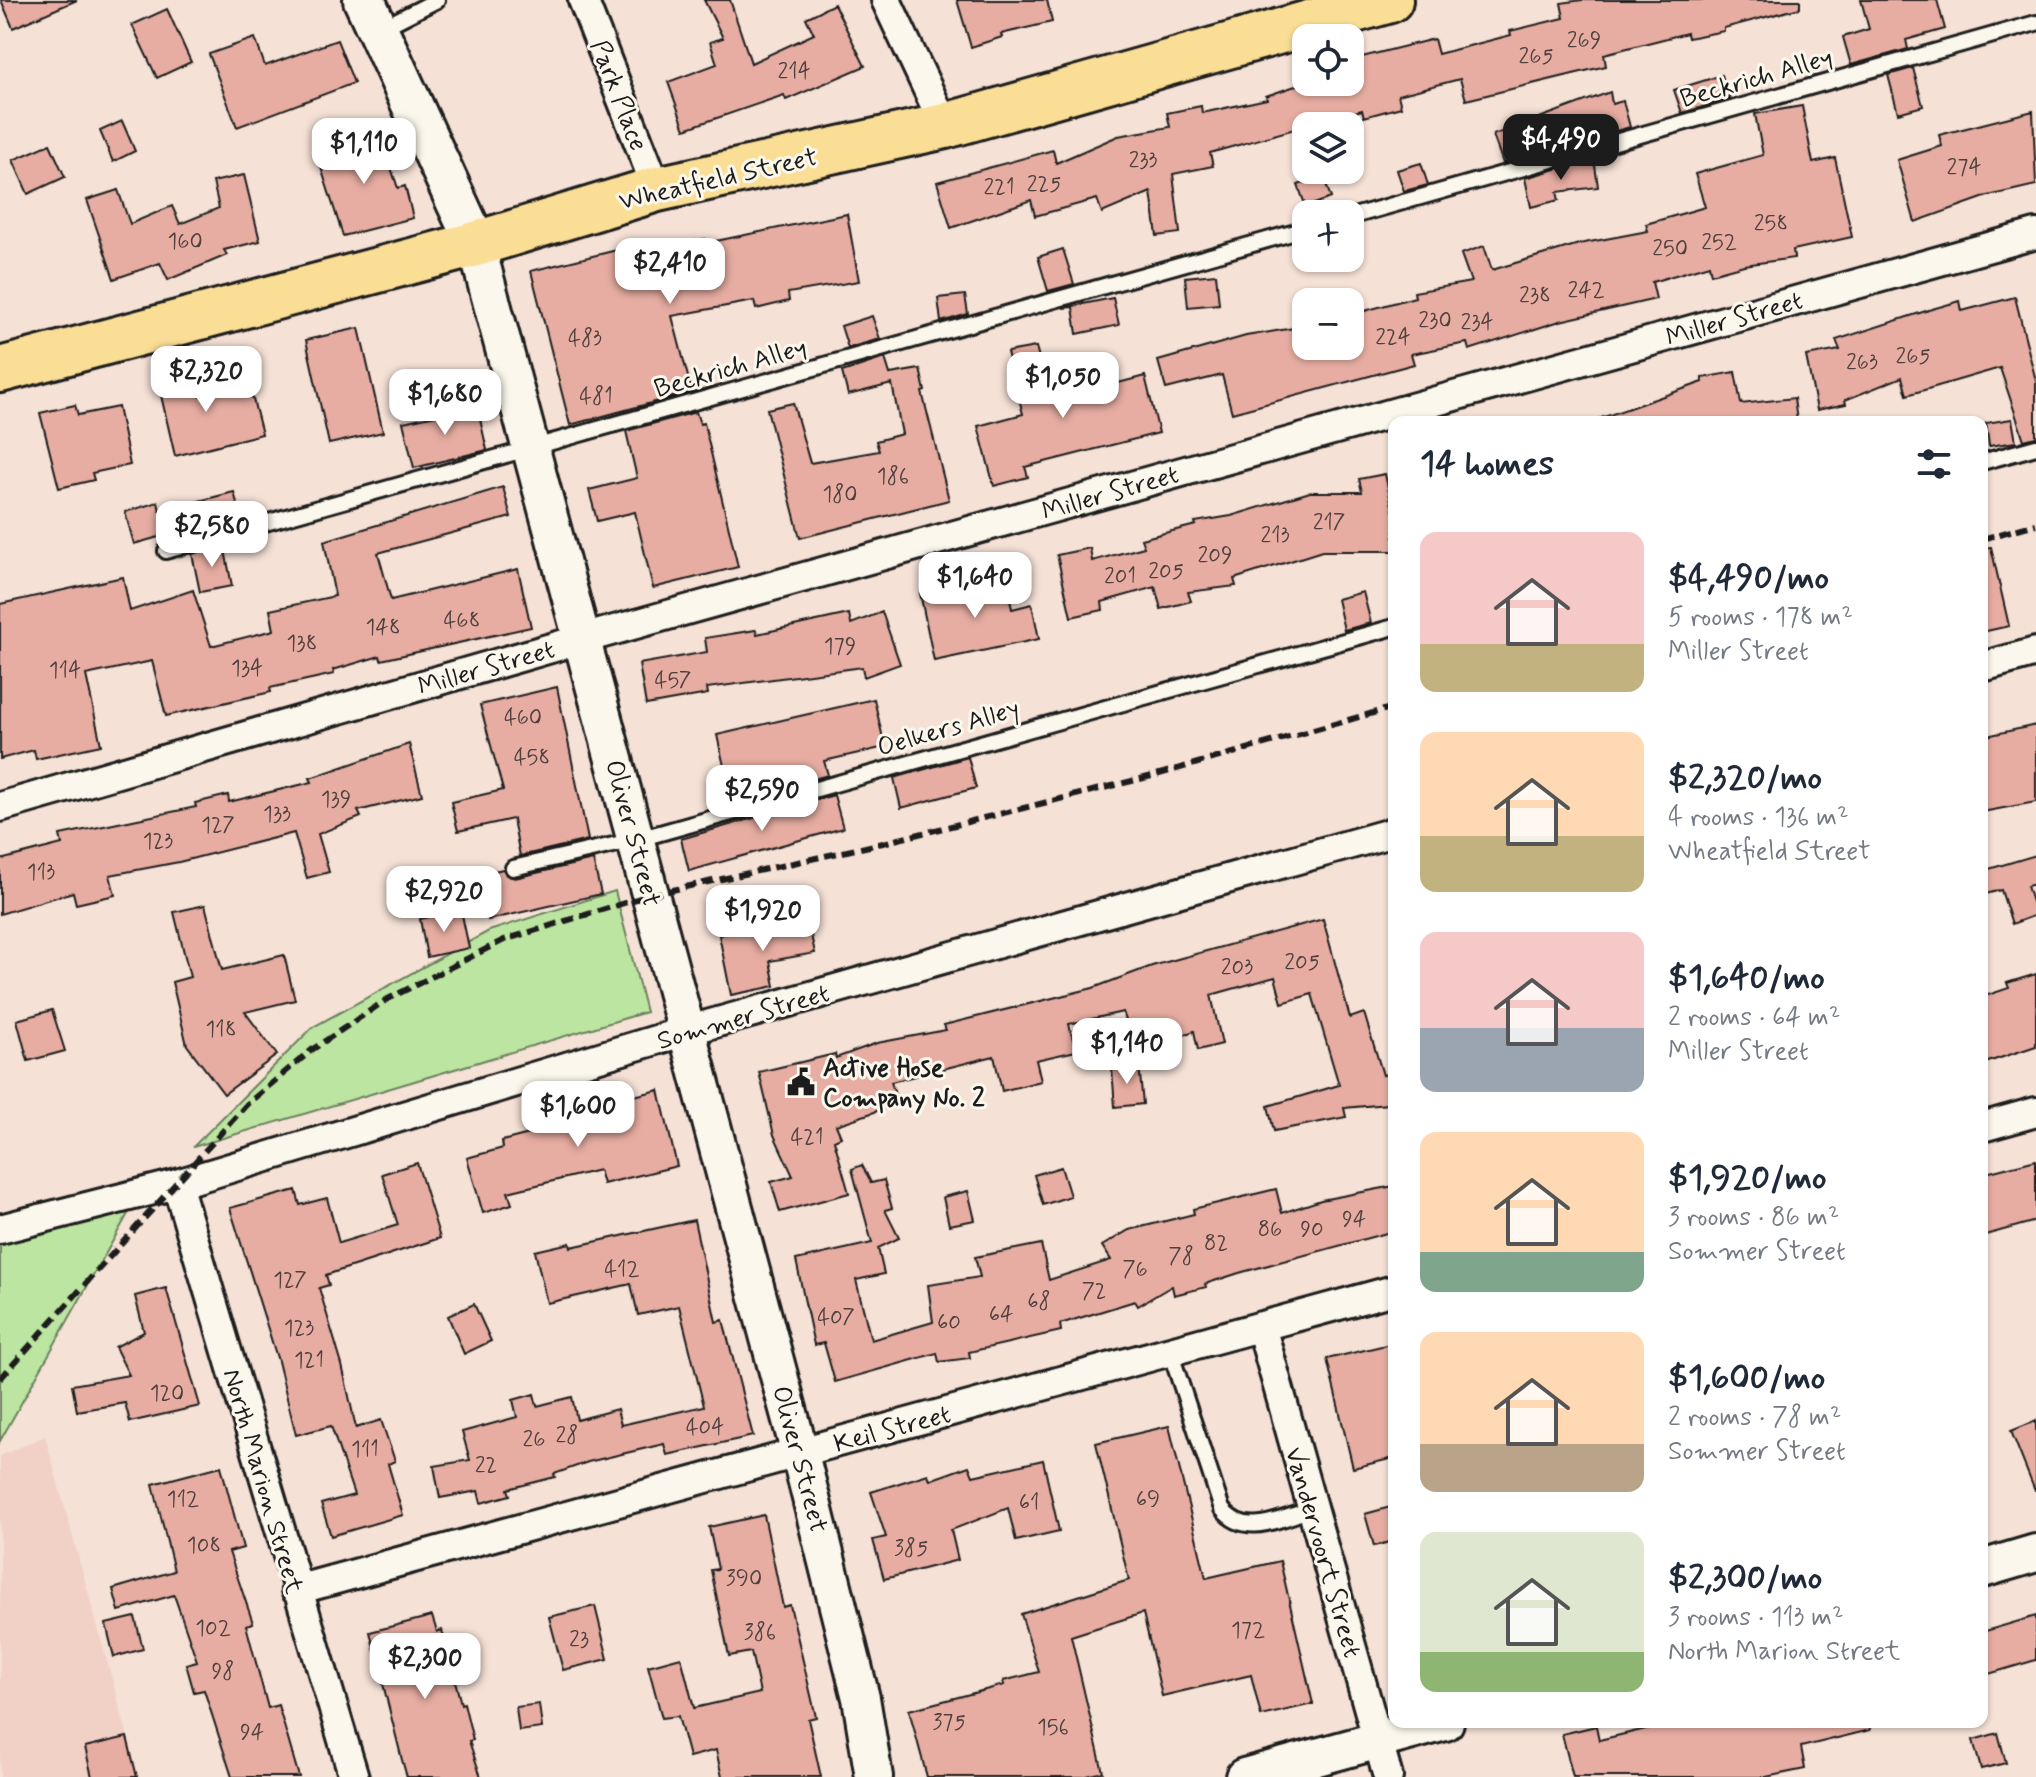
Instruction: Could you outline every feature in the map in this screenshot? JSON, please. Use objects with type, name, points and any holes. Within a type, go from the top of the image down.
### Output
[{"type":"main road","name":"Wheatfield Street","points":[[0,370],[476,244],[657,189],[945,126],[1390,0]]},
{"type":"main road","name":"Oliver Street","points":[[371,15],[476,244]]},
{"type":"street","name":"Park Place","points":[[583,0],[657,189]]},
{"type":"street","points":[[886,0],[945,126]]},
{"type":"street","name":"Miller Street","points":[[0,807],[582,639],[2036,234]]},
{"type":"street","name":"Oliver Street","points":[[476,244],[800,1454],[861,1698],[874,1777]]},
{"type":"street","points":[[1988,665],[2036,652]]},
{"type":"street","name":"Sommer Street","points":[[0,1229],[177,1184],[686,1031],[1388,834]]},
{"type":"street","points":[[1988,1125],[2036,1112]]},
{"type":"street","name":"North Marion Street","points":[[177,1184],[354,1777]]},
{"type":"street","name":"Keil Street","points":[[296,1590],[1388,1292]]},
{"type":"street","name":"Vandervoort Street","points":[[1261,1326],[1388,1777]]},
{"type":"street","points":[[1988,1567],[2036,1553]]},
{"type":"street","points":[[1244,1777],[1424,1728]]},
{"type":"lane","points":[[371,15],[437,0]]},
{"type":"lane","name":"Beckrich Alley","points":[[1364,213],[2036,23]]},
{"type":"lane","name":"Beckrich Alley","points":[[166,551],[1292,233]]},
{"type":"lane","points":[[1988,460],[2036,447]]},
{"type":"lane","name":"Oelkers Alley","points":[[513,868],[635,840],[1388,629]]},
{"type":"lane","points":[[1170,1351],[1222,1509],[1232,1522],[1252,1527],[1312,1509]]},
{"type":"shaded area","points":[[45,1436],[139,1777],[0,1777],[0,1456]]},
{"type":"green space","points":[[615,891],[646,1012],[193,1147],[313,1027],[489,931]]},
{"type":"green space","points":[[133,1205],[0,1441],[0,1245]]},
{"type":"building","points":[[1,0],[77,0],[13,28]]},
{"type":"building","points":[[704,0],[730,0],[751,63],[814,34],[806,18],[834,4],[865,66],[786,100],[784,95],[685,129],[668,82],[717,64],[710,42],[723,38]]},
{"type":"building","points":[[957,0],[1047,0],[1052,22],[1001,34],[1002,37],[971,47]]},
{"type":"building","points":[[1582,0],[1800,0],[1800,8],[1724,28],[1724,31],[1688,38],[1687,33],[1604,54],[1606,66],[1466,100],[1460,79],[1398,95],[1401,107],[1364,117],[1362,110],[1292,112],[1292,130],[1210,153],[1213,166],[1173,174],[1180,233],[1157,236],[1151,192],[1102,213],[1097,199],[1035,216],[1031,200],[951,228],[937,182],[1053,150],[1056,163],[1118,136],[1170,127],[1167,113],[1201,106],[1202,113],[1267,99],[1266,96],[1292,87],[1292,96],[1364,96],[1364,56],[1434,39],[1438,54],[1511,35],[1510,31],[1564,18],[1561,3]]},
{"type":"building","points":[[1861,0],[1937,0],[1945,29],[1906,40],[1908,49],[1851,65],[1843,37],[1869,29]]},
{"type":"building","points":[[167,9],[191,62],[157,78],[132,25]]},
{"type":"building","points":[[255,38],[265,66],[337,40],[354,83],[237,127],[209,54]]},
{"type":"building","points":[[1913,68],[1923,106],[1898,113],[1888,75]]},
{"type":"building","points":[[1722,75],[1730,99],[1682,113],[1674,90]]},
{"type":"building","points":[[1610,92],[1612,104],[1623,101],[1630,127],[1503,163],[1493,135]]},
{"type":"building","points":[[1802,106],[1813,163],[1835,158],[1852,237],[1793,250],[1794,258],[1744,265],[1711,274],[1709,265],[1652,282],[1656,299],[1560,321],[1469,350],[1467,343],[1411,354],[1414,364],[1232,413],[1222,375],[1166,389],[1158,361],[1246,336],[1292,328],[1292,360],[1364,360],[1364,311],[1415,297],[1414,292],[1471,282],[1461,254],[1484,246],[1492,270],[1579,244],[1648,231],[1646,224],[1705,207],[1695,174],[1763,155],[1755,114]]},
{"type":"building","points":[[2033,111],[2036,185],[1988,196],[1915,222],[1897,160],[1942,146],[1939,135]]},
{"type":"building","points":[[122,121],[135,151],[113,162],[100,131]]},
{"type":"building","points":[[379,133],[398,188],[405,186],[413,218],[343,236],[317,155]]},
{"type":"building","points":[[50,144],[65,177],[28,194],[13,160]]},
{"type":"building","points":[[1594,158],[1598,187],[1557,192],[1559,200],[1531,207],[1525,178]]},
{"type":"building","points":[[1421,163],[1428,185],[1404,191],[1397,170]]},
{"type":"building","points":[[244,175],[260,241],[224,250],[227,255],[168,280],[160,263],[114,279],[87,200],[118,190],[130,224],[172,206],[180,224],[219,208],[213,182]]},
{"type":"building","points":[[1326,184],[1331,198],[1303,200],[1298,185]]},
{"type":"building","points":[[847,214],[859,281],[788,293],[789,301],[756,309],[754,301],[672,316],[692,392],[570,425],[531,271],[654,241],[656,248],[705,239],[706,243]]},
{"type":"building","points":[[1063,249],[1074,284],[1048,291],[1038,257]]},
{"type":"building","points":[[1216,274],[1219,304],[1188,307],[1185,277]]},
{"type":"building","points":[[965,295],[968,314],[941,322],[938,298]]},
{"type":"building","points":[[2015,297],[2036,381],[2036,437],[2024,440],[2000,368],[1907,395],[1902,377],[1845,400],[1846,404],[1817,410],[1806,356],[1840,350],[1836,340],[1960,301],[1962,311]]},
{"type":"building","points":[[1113,298],[1119,325],[1077,334],[1073,307],[1063,308]]},
{"type":"building","points":[[872,316],[880,339],[848,348],[841,326]]},
{"type":"building","points":[[359,328],[383,432],[329,444],[306,340]]},
{"type":"building","points":[[1036,347],[1049,392],[1098,381],[1099,388],[1145,376],[1159,433],[1025,467],[1028,477],[994,486],[978,426],[1023,414],[1007,352]]},
{"type":"building","points":[[885,358],[890,374],[920,369],[925,391],[922,392],[949,500],[800,538],[767,409],[793,403],[810,463],[879,451],[876,441],[902,434],[892,384],[848,395],[842,372]]},
{"type":"building","points":[[194,370],[200,396],[249,384],[262,434],[175,456],[157,378]]},
{"type":"building","points":[[1735,372],[1741,404],[1794,398],[1796,416],[1607,416],[1703,382],[1702,378]]},
{"type":"building","points":[[75,405],[78,415],[118,407],[130,465],[92,473],[94,480],[59,488],[40,413]]},
{"type":"building","points":[[477,406],[487,450],[414,468],[403,422]]},
{"type":"building","points":[[696,412],[700,424],[704,423],[738,567],[653,588],[635,512],[597,521],[589,490],[637,478],[626,431]]},
{"type":"building","points":[[2012,419],[2016,442],[1989,446],[1988,423]]},
{"type":"building","points":[[1385,474],[1388,487],[1388,551],[1322,551],[1234,579],[1236,586],[1188,592],[1191,601],[1161,609],[1155,587],[1102,602],[1103,610],[1071,617],[1057,555],[1090,548],[1092,561],[1144,547],[1141,539],[1310,492],[1362,492],[1359,479]]},
{"type":"building","points":[[503,487],[511,517],[378,553],[391,600],[518,569],[531,627],[381,660],[380,656],[333,670],[334,674],[270,688],[271,692],[166,716],[152,661],[86,675],[101,745],[36,759],[34,750],[0,759],[0,604],[123,577],[130,611],[193,590],[211,646],[274,630],[270,610],[335,596],[324,541]]},
{"type":"building","points":[[234,492],[241,519],[182,536],[180,531],[134,544],[125,512],[158,502],[160,511]]},
{"type":"building","points":[[224,545],[232,586],[200,592],[192,554]]},
{"type":"building","points":[[1988,547],[1991,547],[2009,626],[1988,631]]},
{"type":"building","points":[[1006,579],[1012,609],[1032,604],[1039,639],[934,661],[920,593]]},
{"type":"building","points":[[1363,592],[1371,623],[1344,630],[1337,599]]},
{"type":"building","points":[[882,612],[900,664],[864,677],[862,667],[707,688],[708,694],[646,705],[639,664],[707,652],[705,638],[756,630],[757,634],[849,614],[851,624]]},
{"type":"building","points":[[557,687],[588,840],[520,856],[513,819],[458,831],[451,802],[503,790],[480,705]]},
{"type":"building","points":[[874,699],[885,747],[824,761],[828,775],[732,802],[717,735]]},
{"type":"building","points":[[2036,725],[2036,802],[1988,811],[1988,736]]},
{"type":"building","points":[[409,744],[422,795],[358,811],[361,817],[318,834],[329,872],[307,878],[294,833],[179,862],[110,875],[115,895],[76,904],[73,892],[0,914],[0,860],[62,844],[60,835],[196,807],[195,803],[228,795],[229,802],[312,782],[310,778]]},
{"type":"building","points":[[968,757],[976,788],[901,808],[894,778]]},
{"type":"building","points":[[834,795],[843,828],[689,871],[681,839]]},
{"type":"building","points":[[2036,855],[2036,884],[2027,886],[2036,915],[2012,924],[2001,890],[1988,893],[1988,869]]},
{"type":"building","points":[[593,860],[601,894],[488,920],[477,875],[503,869],[506,875],[515,878]]},
{"type":"building","points":[[205,905],[222,970],[284,955],[295,1000],[245,1012],[277,1055],[224,1094],[187,1045],[172,982],[190,977],[174,912]]},
{"type":"building","points":[[461,910],[469,948],[427,957],[420,919]]},
{"type":"building","points":[[807,917],[815,953],[770,961],[775,986],[731,995],[719,935]]},
{"type":"building","points":[[1323,919],[1350,1018],[1364,1013],[1383,1075],[1388,1074],[1388,1104],[1344,1108],[1346,1117],[1274,1131],[1268,1106],[1339,1085],[1312,994],[1282,1003],[1275,977],[1211,995],[1222,1044],[1198,1050],[1194,1031],[1137,1051],[1123,1012],[1069,1024],[1076,1051],[1036,1060],[1041,1081],[1002,1091],[994,1056],[891,1082],[898,1104],[836,1125],[841,1137],[834,1140],[849,1193],[780,1212],[771,1182],[793,1176],[774,1135],[759,1072],[835,1054],[836,1058],[877,1043],[946,1030],[944,1025],[1093,988],[1152,966]]},
{"type":"building","points":[[2036,974],[2036,1046],[1988,1062],[1988,995],[2009,988],[2007,983]]},
{"type":"building","points":[[52,1010],[65,1051],[28,1061],[17,1020]]},
{"type":"building","points":[[1139,1065],[1143,1104],[1115,1107],[1112,1068]]},
{"type":"building","points":[[659,1090],[677,1166],[603,1184],[599,1170],[508,1192],[512,1204],[483,1213],[467,1158],[503,1148],[502,1141],[533,1133],[530,1121]]},
{"type":"building","points":[[2036,1160],[2036,1221],[1988,1234],[1988,1172]]},
{"type":"building","points":[[417,1163],[440,1238],[326,1275],[329,1285],[319,1288],[342,1365],[356,1428],[381,1420],[395,1461],[388,1464],[403,1515],[331,1536],[321,1504],[354,1495],[331,1426],[296,1435],[278,1361],[230,1208],[296,1190],[300,1205],[327,1198],[339,1243],[398,1225],[382,1174]]},
{"type":"building","points":[[862,1165],[871,1183],[884,1180],[892,1208],[885,1210],[899,1238],[878,1248],[884,1274],[856,1280],[871,1340],[933,1322],[928,1285],[980,1277],[975,1257],[1041,1244],[1049,1280],[1111,1260],[1102,1246],[1129,1230],[1194,1214],[1193,1209],[1276,1189],[1282,1213],[1321,1200],[1388,1187],[1388,1233],[1239,1273],[1205,1284],[1206,1287],[1174,1295],[1172,1286],[1138,1306],[1135,1301],[1060,1324],[1061,1331],[969,1352],[970,1358],[939,1362],[937,1353],[835,1382],[824,1343],[814,1345],[796,1260],[872,1243],[852,1169]]},
{"type":"building","points":[[1061,1167],[1070,1196],[1043,1205],[1034,1175]]},
{"type":"building","points":[[968,1191],[975,1220],[949,1225],[943,1197]]},
{"type":"building","points":[[694,1220],[716,1322],[723,1320],[753,1436],[667,1455],[664,1444],[588,1462],[554,1474],[555,1477],[508,1489],[510,1495],[481,1503],[478,1491],[440,1498],[434,1466],[470,1460],[462,1432],[517,1417],[513,1400],[534,1394],[537,1406],[572,1397],[577,1420],[617,1409],[621,1425],[704,1406],[679,1306],[638,1315],[631,1284],[547,1303],[535,1251],[570,1243],[571,1247]]},
{"type":"building","points":[[166,1288],[200,1406],[130,1422],[125,1403],[77,1411],[72,1385],[129,1375],[115,1347],[144,1332],[135,1296]]},
{"type":"building","points":[[474,1304],[491,1341],[464,1354],[448,1316]]},
{"type":"building","points":[[1388,1344],[1388,1459],[1353,1468],[1327,1359]]},
{"type":"building","points":[[2036,1421],[2036,1491],[2035,1491],[2011,1431]]},
{"type":"building","points":[[1169,1426],[1206,1578],[1280,1561],[1313,1704],[1261,1716],[1251,1675],[1162,1696],[1143,1613],[1071,1636],[1103,1772],[1083,1777],[927,1777],[909,1710],[1004,1685],[1003,1681],[1039,1672],[1021,1614],[1129,1580],[1096,1443]]},
{"type":"building","points":[[1043,1460],[1059,1531],[1016,1541],[1008,1508],[951,1530],[958,1560],[884,1579],[873,1540],[886,1537],[871,1492],[928,1474],[930,1480],[969,1466],[973,1476]]},
{"type":"building","points":[[221,1466],[243,1548],[229,1552],[253,1623],[246,1625],[268,1708],[278,1705],[299,1777],[232,1777],[204,1690],[194,1692],[186,1664],[197,1661],[174,1595],[119,1611],[113,1589],[174,1571],[153,1484]]},
{"type":"building","points":[[1388,1508],[1388,1542],[1374,1546],[1365,1514]]},
{"type":"building","points":[[764,1515],[783,1607],[790,1605],[816,1717],[808,1719],[821,1777],[722,1777],[716,1750],[689,1757],[678,1716],[662,1718],[648,1666],[681,1657],[694,1708],[760,1693],[751,1652],[729,1656],[711,1570],[718,1569],[709,1527]]},
{"type":"building","points":[[595,1606],[608,1659],[563,1670],[549,1617]]},
{"type":"building","points":[[432,1616],[437,1632],[442,1630],[461,1704],[464,1703],[473,1740],[469,1741],[481,1777],[407,1777],[370,1632]]},
{"type":"building","points":[[2036,1616],[2036,1660],[1988,1674],[1988,1630]]},
{"type":"building","points":[[135,1617],[143,1649],[114,1657],[106,1624]]},
{"type":"building","points":[[539,1704],[542,1728],[519,1731],[516,1707]]},
{"type":"building","points":[[1596,1728],[1599,1740],[1650,1728],[1870,1730],[1801,1747],[1805,1769],[1766,1777],[1573,1777],[1562,1734]]},
{"type":"building","points":[[1998,1733],[2006,1763],[1981,1769],[1973,1740]]},
{"type":"building","points":[[127,1737],[137,1777],[92,1777],[85,1747]]},
{"type":"railway","points":[[1988,537],[2036,524]]},
{"type":"railway","points":[[0,1379],[247,1104],[313,1049],[386,1000],[504,940],[650,895],[883,843],[1156,775],[1388,709]]},
{"type":"place","name":"Active Hose Company No. 2","points":[[801,1082]]}]
